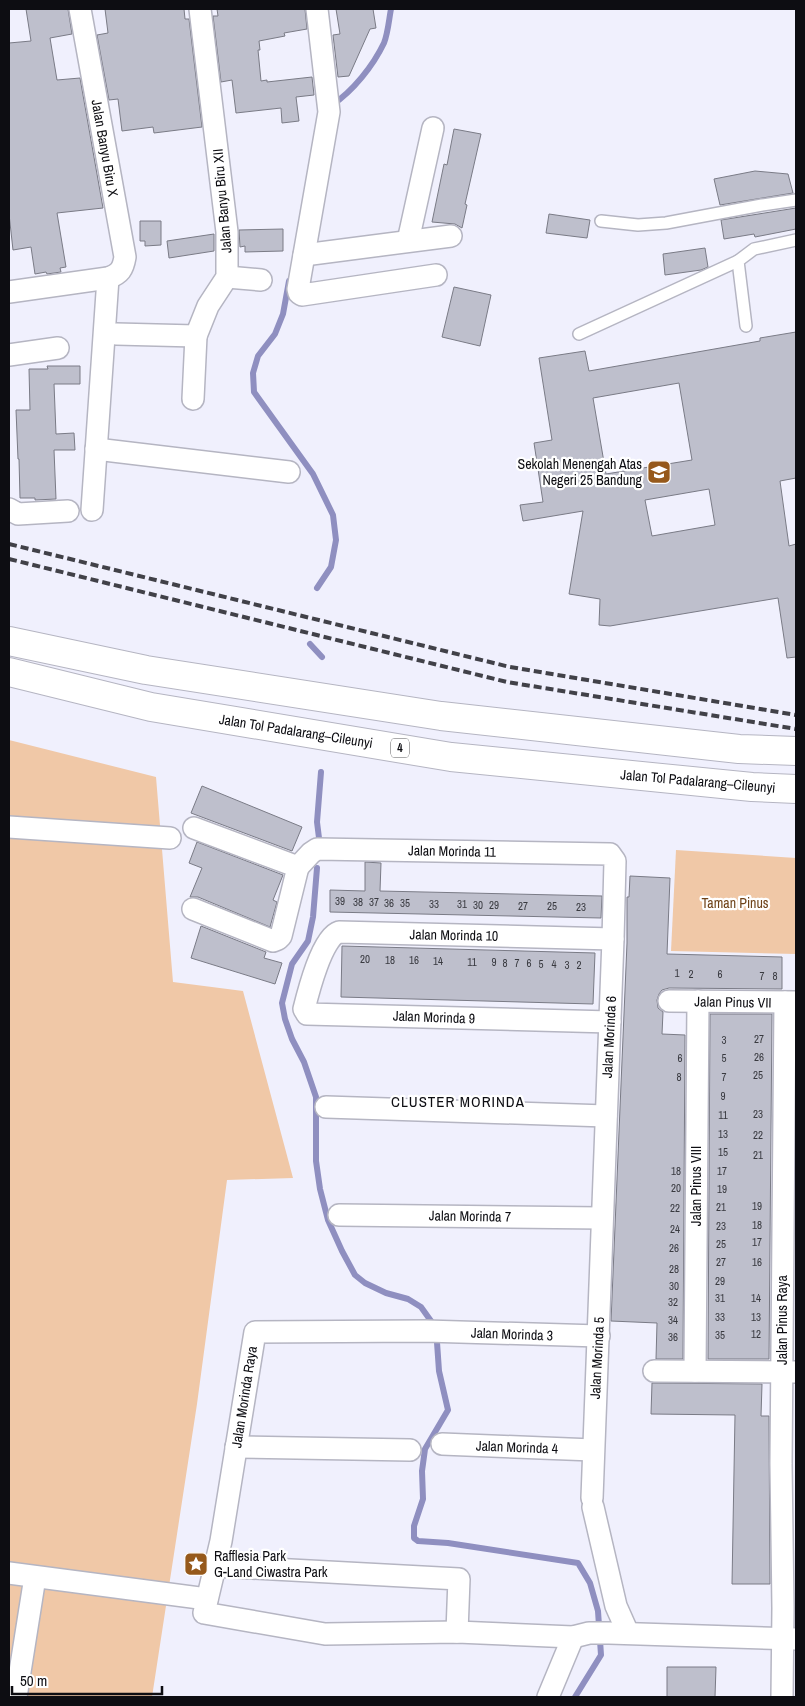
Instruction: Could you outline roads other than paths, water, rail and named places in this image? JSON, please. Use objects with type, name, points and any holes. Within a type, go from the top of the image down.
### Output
[{"type":"highway","points":[[9,641],[146,670],[441,716],[739,749],[796,752]]},
{"type":"highway","name":"Jalan Tol Padalarang–Cileunyi","points":[[9,672],[152,708],[451,756],[752,787],[796,789]]},
{"type":"street","name":"Jalan Banyu Biru X","points":[[80,9],[125,257],[123,269],[117,275],[108,278]]},
{"type":"street","name":"Jalan Banyu Biru XII","points":[[200,9],[227,232],[227,277]]},
{"type":"street","points":[[317,9],[328,105],[298,288],[299,292],[302,295],[436,275]]},
{"type":"street","points":[[408,242],[432,128]]},
{"type":"street","points":[[304,255],[451,236]]},
{"type":"street","points":[[193,399],[196,336],[208,306],[227,277],[261,280]]},
{"type":"street","points":[[9,292],[108,278],[92,510]]},
{"type":"street","points":[[116,334],[196,336]]},
{"type":"street","points":[[9,355],[58,348]]},
{"type":"street","points":[[96,449],[289,472]]},
{"type":"street","points":[[9,509],[18,514],[68,511]]},
{"type":"street","points":[[9,828],[170,838]]},
{"type":"street","points":[[193,909],[273,941],[278,939],[281,936],[298,867],[194,828]]},
{"type":"street","name":"Jalan Morinda 11","points":[[298,867],[310,853],[317,849],[610,854],[613,857]]},
{"type":"street","name":"Jalan Morinda 6","points":[[602,1218],[614,939],[615,861],[613,857]]},
{"type":"street","name":"Jalan Morinda 10","points":[[315,968],[332,935],[339,932],[614,939]]},
{"type":"street","name":"Jalan Morinda 9","points":[[315,968],[304,1009],[307,1014],[610,1022]]},
{"type":"street","name":"Jalan Pinus VII","points":[[670,1001],[790,1002]]},
{"type":"street","name":"Jalan Pinus VIII","points":[[695,1371],[698,1001]]},
{"type":"street","name":"Jalan Pinus Raya","points":[[782,1697],[790,1639],[790,1002]]},
{"type":"street","points":[[326,1107],[606,1116]]},
{"type":"street","name":"Jalan Morinda 7","points":[[339,1215],[602,1218]]},
{"type":"street","name":"Jalan Morinda 5","points":[[600,1634],[616,1606],[592,1503],[602,1218]]},
{"type":"street","name":"Jalan Morinda 3","points":[[436,1331],[598,1336]]},
{"type":"street","name":"Jalan Morinda Raya","points":[[207,1599],[221,1541],[255,1332],[436,1331]]},
{"type":"street","points":[[654,1371],[789,1372]]},
{"type":"street","name":"Jalan Morinda 4","points":[[442,1444],[593,1450]]},
{"type":"street","points":[[236,1447],[410,1450]]},
{"type":"street","points":[[215,1566],[459,1579],[457,1632]]},
{"type":"street","points":[[9,1573],[207,1599],[204,1613],[325,1634],[457,1632],[790,1639]]},
{"type":"street","points":[[16,1697],[35,1577]]},
{"type":"street","points":[[548,1697],[600,1634]]},
{"type":"lane","points":[[601,221],[638,224],[666,222],[796,200]]},
{"type":"lane","points":[[579,334],[738,261],[754,249],[796,240]]},
{"type":"lane","points":[[738,261],[746,326]]},
{"type":"waterway","points":[[332,105],[355,85],[379,52],[384,43],[391,9]]},
{"type":"waterway","points":[[289,281],[283,314],[275,334],[258,356],[253,373],[254,392],[313,474],[333,515],[336,540],[331,567],[317,588]]},
{"type":"waterway","points":[[310,644],[322,657]]},
{"type":"waterway","points":[[319,838],[317,822],[321,772]]},
{"type":"waterway","points":[[317,868],[313,917],[308,941],[292,964],[282,1003],[292,1039],[304,1062],[316,1097],[316,1161],[320,1189],[328,1220],[342,1251],[355,1275],[365,1283],[386,1293],[408,1299],[421,1307],[436,1328],[439,1371],[448,1410],[425,1449],[422,1471],[423,1499],[414,1526],[414,1538],[418,1541],[448,1543],[578,1563],[590,1583],[598,1611],[601,1655],[575,1697]]},
{"type":"railway","points":[[9,544],[510,667],[796,715]]},
{"type":"railway","points":[[9,559],[507,682],[796,729]]},
{"type":"place","name":"Sekolah Menengah Atas Negeri 25 Bandung","points":[[659,472]]},
{"type":"place","name":"Rafflesia Park G-Land Ciwastra Park","points":[[196,1564]]},
{"type":"district","name":"CLUSTER MORINDA","points":[[458,1101]]},
{"type":"park label","name":"Taman Pinus","points":[[735,903]]}]
